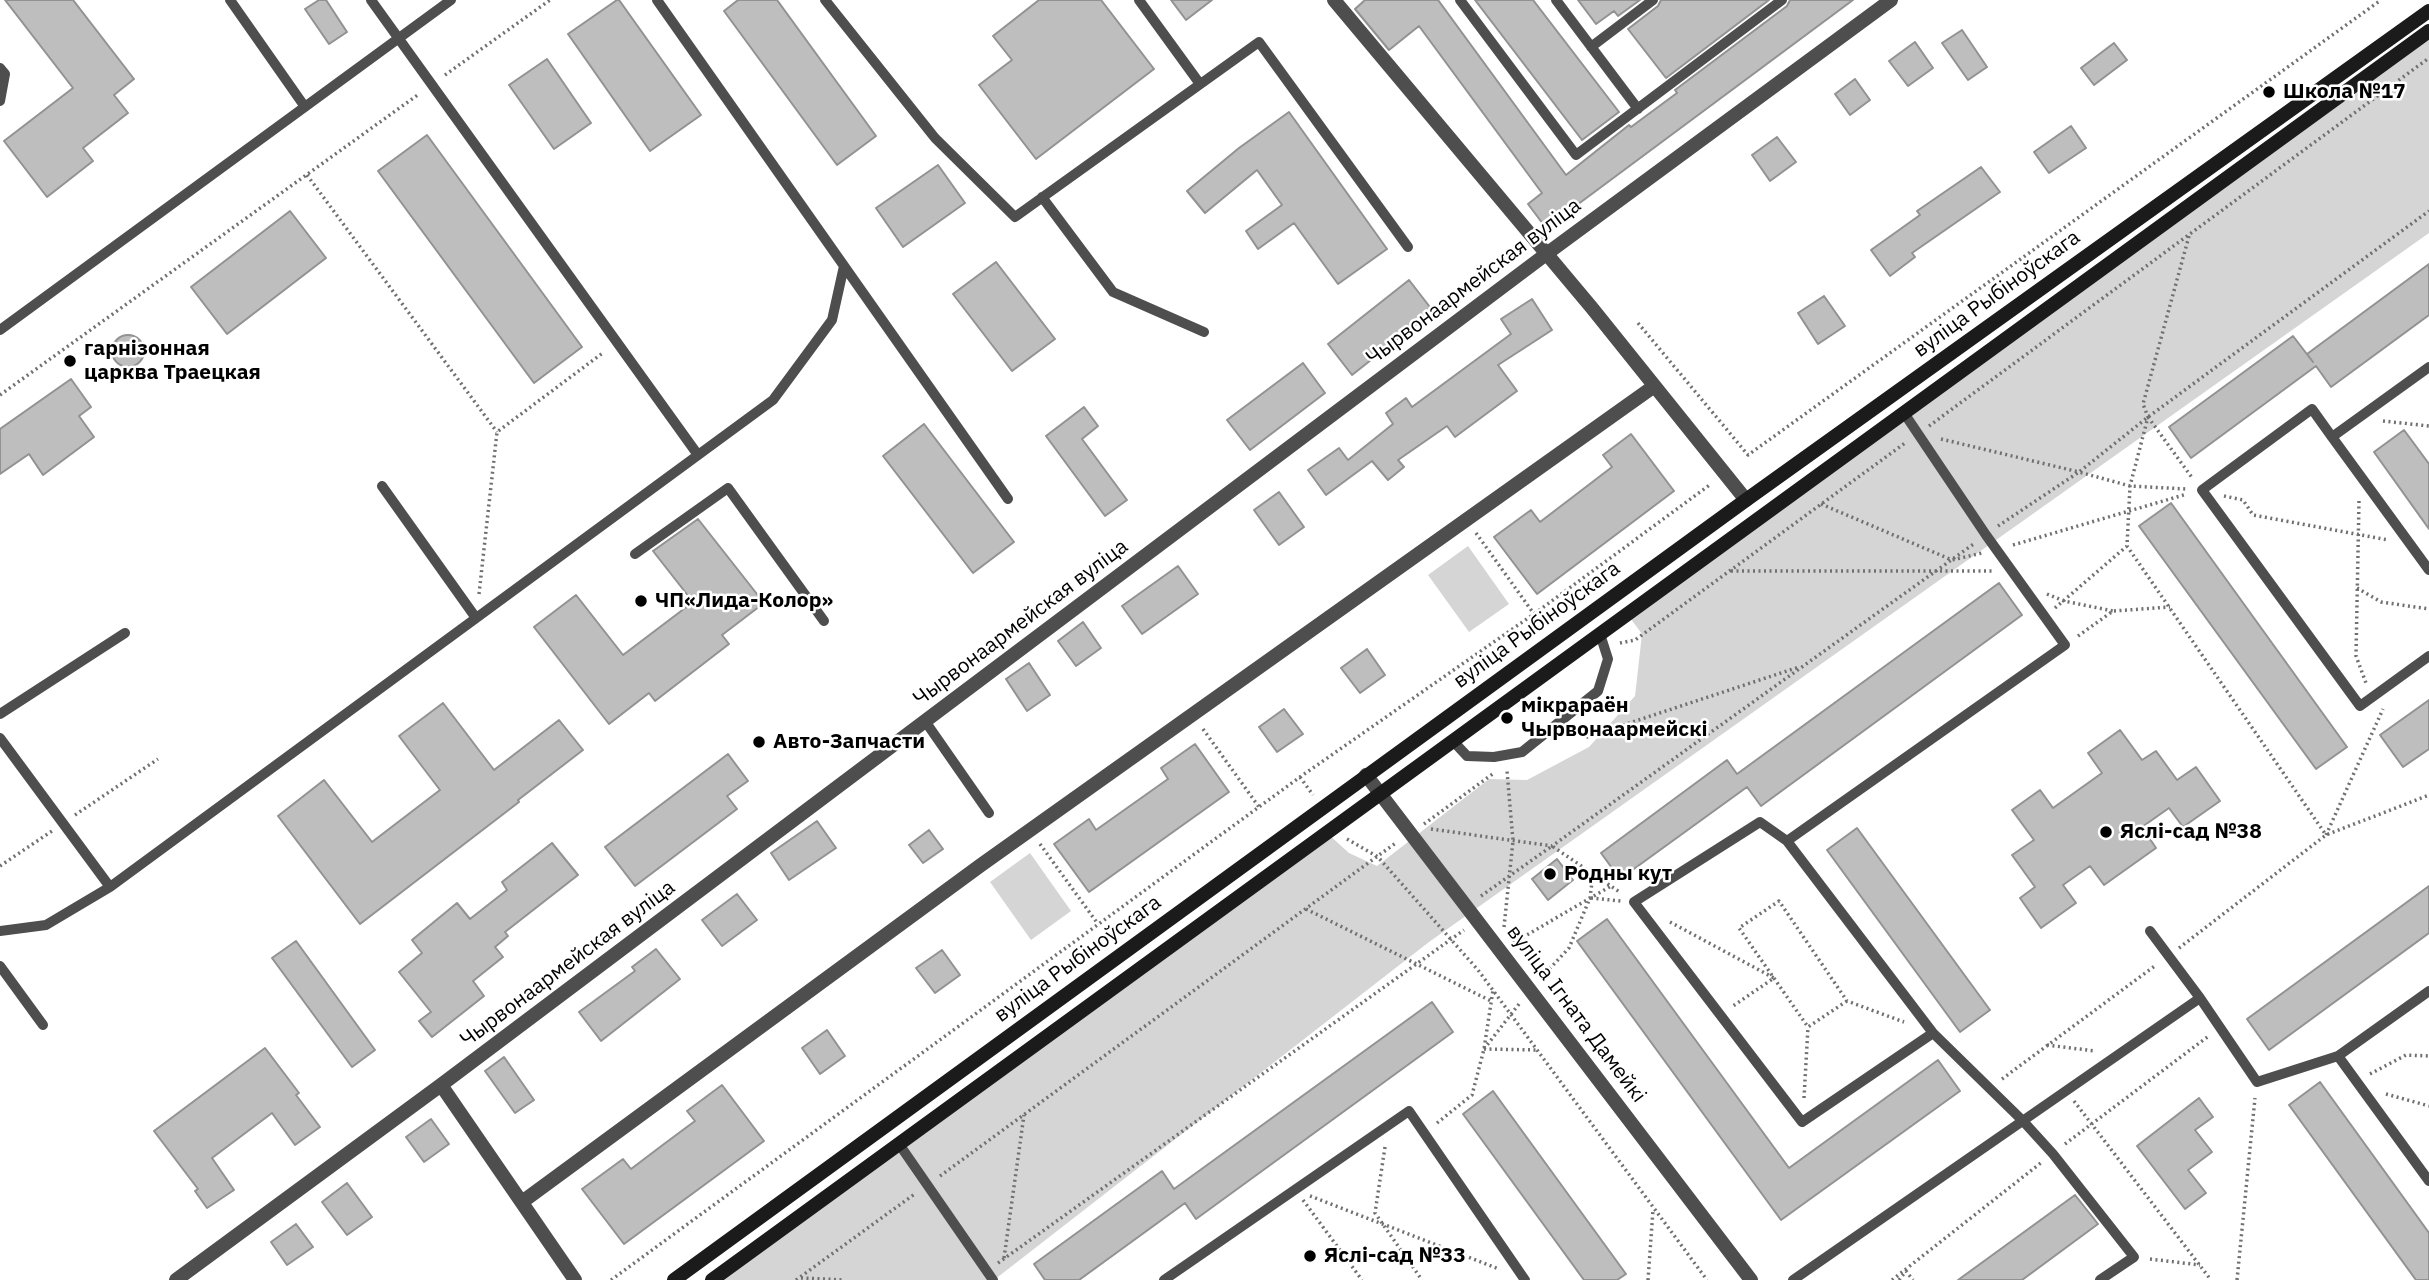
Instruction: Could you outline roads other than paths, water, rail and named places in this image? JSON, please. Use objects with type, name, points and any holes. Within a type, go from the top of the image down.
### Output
[{"type":"main road","name":"вуліца Рыбіноўскага","points":[[674,1280],[1436,724],[2429,11]]},
{"type":"main road","name":"вуліца Рыбіноўскага","points":[[712,1280],[1453,741],[1602,640],[1904,413],[2429,31]]},
{"type":"street","points":[[1334,0],[1591,308],[1746,500]]},
{"type":"street","name":"Чырвонаармейская вуліца","points":[[176,1280],[441,1085],[1545,255],[1891,0]]},
{"type":"street","points":[[522,1202],[1030,830],[1653,387]]},
{"type":"street","name":"вуліца Ігната Дамейкі","points":[[1366,775],[1751,1280]]},
{"type":"street","points":[[441,1085],[575,1280]]},
{"type":"lane","points":[[230,0],[305,107]]},
{"type":"lane","points":[[371,0],[698,455]]},
{"type":"lane","points":[[0,330],[451,0]]},
{"type":"lane","points":[[657,0],[1008,499]]},
{"type":"lane","points":[[825,0],[935,138],[1015,217],[1259,42],[1408,247]]},
{"type":"lane","points":[[1139,0],[1200,84]]},
{"type":"lane","points":[[1460,0],[1576,155],[1782,0]]},
{"type":"lane","points":[[1556,0],[1638,109]]},
{"type":"lane","points":[[1591,47],[1653,0]]},
{"type":"lane","points":[[0,68],[5,74],[0,101]]},
{"type":"lane","points":[[1042,197],[1112,292],[1204,332]]},
{"type":"lane","points":[[0,932],[46,925],[110,887],[773,400],[832,320],[844,267]]},
{"type":"lane","points":[[2332,436],[2429,367]]},
{"type":"lane","points":[[2429,569],[2312,410],[2202,490],[2360,706],[2429,656]]},
{"type":"lane","points":[[1787,841],[2065,645],[1996,550],[1904,413]]},
{"type":"lane","points":[[382,486],[476,618]]},
{"type":"lane","points":[[635,554],[728,488],[824,621]]},
{"type":"lane","points":[[0,714],[125,633]]},
{"type":"lane","points":[[1453,741],[1467,756],[1500,756],[1522,752],[1598,691],[1608,659],[1602,640]]},
{"type":"lane","points":[[925,721],[989,813]]},
{"type":"lane","points":[[0,738],[110,887]]},
{"type":"lane","points":[[1933,1033],[1802,1122],[1634,902],[1760,822],[1787,841],[1933,1033],[2053,1154],[2134,1257],[2100,1280]]},
{"type":"lane","points":[[2150,931],[2257,1082],[2338,1056],[2429,991]]},
{"type":"lane","points":[[0,966],[43,1025]]},
{"type":"lane","points":[[1793,1280],[2200,998]]},
{"type":"lane","points":[[2338,1056],[2429,1181]]},
{"type":"lane","points":[[1164,1280],[1409,1111],[1525,1279]]},
{"type":"lane","points":[[899,1144],[990,1276]]},
{"type":"place","name":"Школа №17","points":[[2269,92]]},
{"type":"place","name":"гарнізонная царква Траецкая","points":[[70,361]]},
{"type":"place","name":"ЧП«Лида-Колор»","points":[[641,601]]},
{"type":"place","name":"мікрараён Чырвонаармейскі","points":[[1507,718]]},
{"type":"place","name":"Авто-Запчасти","points":[[759,742]]},
{"type":"place","name":"Яслі-сад №38","points":[[2106,832]]},
{"type":"place","name":"Родны кут","points":[[1550,874]]},
{"type":"place","name":"Яслі-сад №33","points":[[1310,1256]]}]
